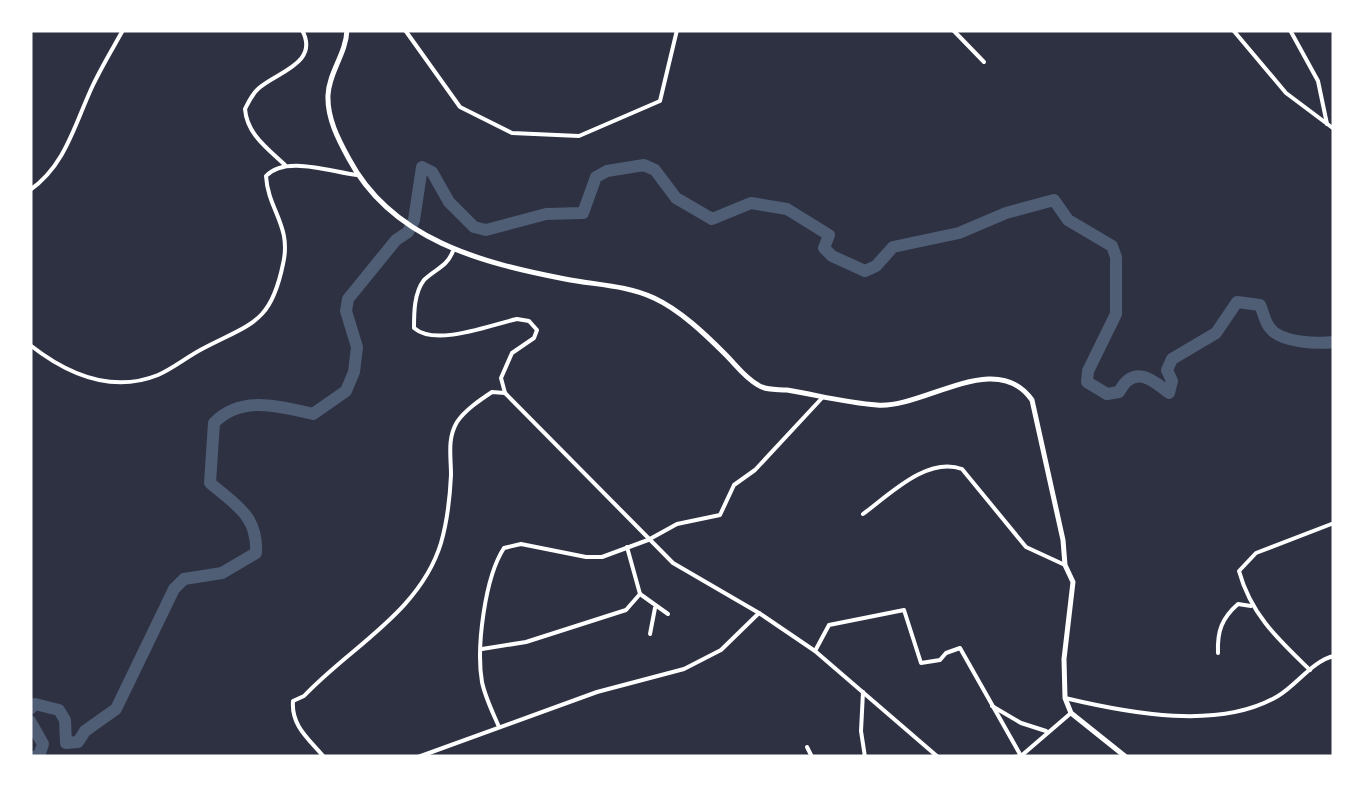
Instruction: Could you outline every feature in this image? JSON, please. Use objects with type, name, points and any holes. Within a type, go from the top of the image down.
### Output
[{"type":"highway","points":[[347,30],[328,94],[335,132],[358,175],[395,216],[452,251],[566,279],[627,288],[656,299],[682,316],[728,356],[740,374],[763,389],[882,406],[924,398],[984,378],[1025,390],[1032,400],[1064,540],[1065,564],[1074,582],[1065,648],[1065,698],[1071,713],[1126,757]]},
{"type":"street","points":[[30,190],[44,181],[66,149],[92,86],[122,30]]},
{"type":"street","points":[[285,165],[258,140],[246,122],[245,109],[263,84],[291,70],[300,60],[306,48],[302,30]]},
{"type":"street","points":[[406,30],[460,107],[512,133],[580,136],[660,101],[677,30]]},
{"type":"street","points":[[953,30],[984,62]]},
{"type":"street","points":[[1233,30],[1286,92],[1334,129]]},
{"type":"street","points":[[1290,30],[1318,82],[1327,124]]},
{"type":"street","points":[[30,345],[58,366],[86,378],[136,381],[177,365],[248,326],[264,315],[272,301],[287,246],[284,228],[266,189],[266,176],[273,168],[285,165],[358,175]]},
{"type":"street","points":[[324,757],[293,718],[293,701],[360,648],[400,610],[425,577],[444,533],[451,478],[450,438],[464,414],[492,392],[512,353],[534,338],[536,330],[529,322],[517,319],[440,338],[423,336],[414,328],[414,305],[423,282],[444,266],[452,251]]},
{"type":"street","points":[[501,378],[506,393],[673,563],[760,613],[815,651],[938,757]]},
{"type":"street","points":[[492,392],[506,393]]},
{"type":"street","points":[[499,728],[483,684],[480,650],[492,570],[504,548],[521,544],[586,557],[602,556],[648,540],[677,524],[720,515],[734,486],[756,470],[822,398]]},
{"type":"street","points":[[862,514],[917,475],[951,465],[962,469],[1026,547],[1065,564]]},
{"type":"street","points":[[1310,670],[1264,625],[1244,590],[1239,571],[1256,553],[1334,523]]},
{"type":"street","points":[[627,547],[640,594],[668,614]]},
{"type":"street","points":[[1218,653],[1219,630],[1225,615],[1238,604],[1244,590]]},
{"type":"street","points":[[480,650],[526,642],[626,610],[640,594]]},
{"type":"street","points":[[1238,604],[1252,606]]},
{"type":"street","points":[[650,634],[655,608]]},
{"type":"street","points":[[815,651],[829,625],[904,610],[918,659],[926,664],[940,660],[952,650],[964,650],[973,674],[1021,756]]},
{"type":"street","points":[[418,757],[598,692],[684,670],[721,650],[760,613]]},
{"type":"street","points":[[1065,698],[1115,710],[1154,713],[1206,716],[1248,711],[1280,695],[1324,658],[1334,656]]},
{"type":"street","points":[[863,690],[860,714],[864,757]]},
{"type":"street","points":[[992,706],[1046,731]]},
{"type":"street","points":[[1014,757],[1021,756],[1071,713]]},
{"type":"street","points":[[808,747],[812,757]]},
{"type":"waterway","points":[[30,709],[35,704],[59,710],[65,720],[66,743],[78,742],[85,731],[116,709],[174,589],[184,579],[222,573],[256,553],[249,520],[210,483],[214,423],[225,414],[248,406],[274,406],[313,414],[346,391],[354,372],[357,347],[346,311],[348,299],[396,240],[408,232],[414,220],[422,167],[432,172],[449,202],[474,227],[486,230],[546,214],[583,213],[596,177],[607,171],[644,165],[655,170],[676,198],[712,219],[751,203],[787,209],[829,235],[824,248],[832,256],[865,271],[876,266],[893,247],[959,233],[1006,213],[1054,200],[1068,220],[1112,246],[1116,257],[1116,314],[1088,371],[1087,382],[1107,394],[1119,392],[1136,376],[1149,379],[1169,393],[1172,381],[1167,370],[1172,359],[1216,333],[1237,302],[1260,305],[1268,326],[1282,337],[1334,342]]},
{"type":"waterway","points":[[30,721],[43,744],[39,756],[32,757]]}]
